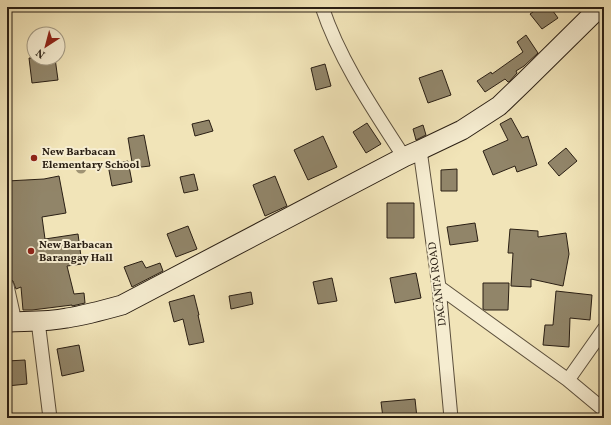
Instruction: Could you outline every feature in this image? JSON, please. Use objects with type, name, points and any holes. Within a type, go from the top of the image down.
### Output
[{"type":"street","points":[[322,7],[328,26],[354,77],[412,154]]},
{"type":"street","points":[[7,286],[11,322],[66,319],[122,305],[412,154],[462,130],[499,106],[600,7]]},
{"type":"street","name":"DACANTA ROAD","points":[[412,154],[439,287],[451,418]]},
{"type":"street","points":[[439,287],[568,380],[604,410]]},
{"type":"street","points":[[38,321],[50,418]]},
{"type":"street","points":[[568,380],[604,329]]},
{"type":"building","points":[[540,7],[550,7],[558,18],[542,29],[530,14]]},
{"type":"building","points":[[526,35],[538,53],[516,71],[517,73],[509,82],[505,79],[485,92],[477,81],[491,72],[492,74],[523,52],[517,42]]},
{"type":"building","points":[[325,64],[331,86],[316,90],[311,68]]},
{"type":"building","points":[[30,66],[56,66],[58,80],[32,83]]},
{"type":"building","points":[[442,70],[451,95],[428,103],[419,78]]},
{"type":"building","points":[[511,118],[522,138],[528,136],[537,165],[517,172],[515,166],[493,175],[483,151],[508,140],[500,124]]},
{"type":"building","points":[[209,120],[213,131],[195,136],[192,124]]},
{"type":"building","points":[[367,123],[381,144],[366,153],[353,132]]},
{"type":"building","points":[[423,125],[426,135],[416,140],[413,129]]},
{"type":"building","points":[[144,135],[150,166],[133,168],[128,138]]},
{"type":"building","points":[[323,136],[337,167],[308,180],[294,150]]},
{"type":"building","points":[[566,148],[577,161],[559,176],[548,163]]},
{"type":"building","points":[[128,161],[132,182],[112,186],[108,165]]},
{"type":"building","points":[[457,169],[457,191],[441,191],[441,170]]},
{"type":"building","points":[[194,174],[198,190],[184,193],[180,177]]},
{"type":"building","points":[[59,176],[66,213],[42,217],[45,239],[78,234],[82,264],[67,266],[74,294],[84,293],[85,303],[72,306],[23,310],[21,287],[16,289],[13,281],[7,276],[7,181],[44,179]]},
{"type":"building","points":[[275,176],[287,206],[265,216],[253,185]]},
{"type":"building","points":[[387,203],[414,203],[414,238],[387,238]]},
{"type":"building","points":[[475,223],[478,241],[450,245],[447,227]]},
{"type":"building","points":[[188,226],[197,249],[176,257],[167,234]]},
{"type":"building","points":[[510,229],[538,231],[538,237],[566,233],[569,254],[563,286],[531,279],[531,287],[511,286],[513,253],[508,253]]},
{"type":"building","points":[[142,261],[146,268],[160,263],[163,271],[132,287],[124,267]]},
{"type":"building","points":[[416,273],[421,298],[395,303],[390,278]]},
{"type":"building","points":[[332,278],[337,301],[318,304],[313,282]]},
{"type":"building","points":[[483,283],[509,283],[508,310],[483,309]]},
{"type":"building","points":[[556,291],[592,295],[590,320],[570,318],[569,347],[543,345],[545,325],[553,325]]},
{"type":"building","points":[[251,292],[253,304],[231,309],[229,296]]},
{"type":"building","points":[[194,295],[204,342],[189,345],[183,319],[174,322],[169,302]]},
{"type":"building","points":[[79,345],[84,371],[62,376],[57,349]]},
{"type":"building","points":[[25,360],[27,384],[7,386],[7,361]]},
{"type":"building","points":[[415,399],[417,418],[383,418],[381,402]]},
{"type":"place","name":"New Barbacan Elementary School","points":[[34,158]]},
{"type":"place","name":"New Barbacan Barangay Hall","points":[[31,251]]}]
